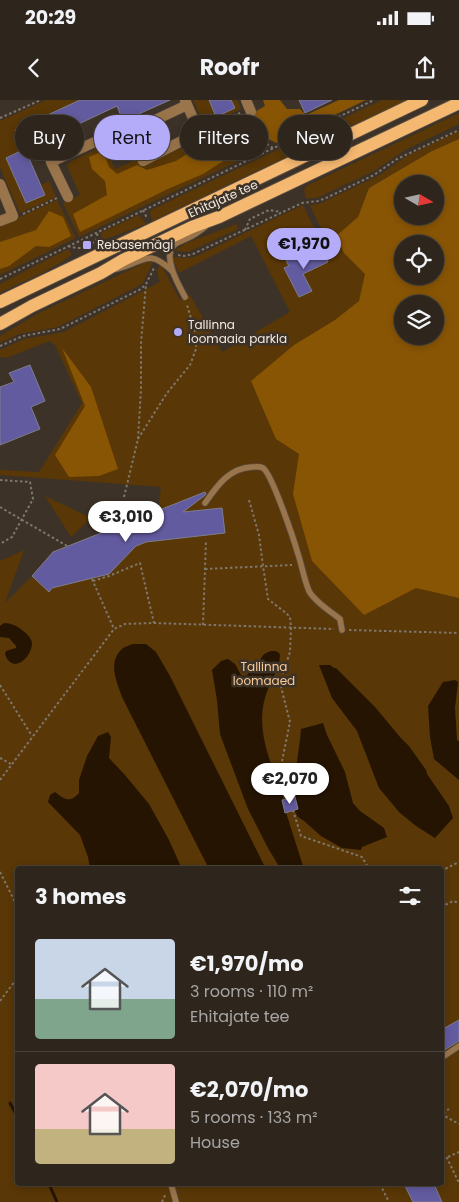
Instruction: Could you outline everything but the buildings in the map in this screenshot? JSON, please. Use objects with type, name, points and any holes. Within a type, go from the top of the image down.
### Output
[{"type":"main road","name":"Ehitajate tee","points":[[0,302],[422,100]]},
{"type":"main road","name":"Ehitajate tee","points":[[0,324],[123,260],[192,227],[219,217],[459,103]]},
{"type":"street","points":[[246,100],[251,112]]},
{"type":"street","points":[[64,198],[52,162],[110,135],[117,138],[186,102],[192,115]]},
{"type":"street","points":[[143,161],[180,142]]},
{"type":"street","points":[[0,184],[13,216],[0,221]]},
{"type":"lane","points":[[185,298],[173,272],[170,259],[172,248],[175,244],[194,235],[219,217]]},
{"type":"lane","points":[[101,273],[127,267],[150,258],[163,262],[173,272]]},
{"type":"lane","points":[[205,503],[218,485],[231,473],[248,467],[259,466],[264,469],[274,488],[310,592],[340,619],[342,630]]},
{"type":"lane","points":[[444,1056],[459,1046]]},
{"type":"lane","points":[[172,1186],[176,1202]]},
{"type":"path","points":[[0,118],[41,100]]},
{"type":"path","points":[[268,150],[374,100]]},
{"type":"path","points":[[234,115],[251,112],[250,115]]},
{"type":"path","points":[[174,254],[184,256],[193,254],[302,203],[326,198],[374,175],[396,159],[459,130]]},
{"type":"path","points":[[268,145],[273,148]]},
{"type":"path","points":[[0,279],[249,160]]},
{"type":"path","points":[[13,216],[16,217],[58,197],[64,198]]},
{"type":"path","points":[[143,210],[149,223]]},
{"type":"path","points":[[245,230],[250,219],[269,210],[282,212]]},
{"type":"path","points":[[67,246],[79,249],[88,245],[96,241],[98,231]]},
{"type":"path","points":[[0,346],[23,336],[60,329],[141,289],[146,284],[157,262]]},
{"type":"path","points":[[124,497],[138,439],[141,343],[146,284]]},
{"type":"path","points":[[138,439],[167,393],[190,365],[196,349],[196,335],[185,298]]},
{"type":"path","points":[[0,480],[30,482],[34,498],[12,537],[0,544]]},
{"type":"path","points":[[250,500],[259,535],[268,599],[290,617],[290,652],[280,682],[290,722],[280,771],[289,798]]},
{"type":"path","points":[[0,507],[67,546]]},
{"type":"path","points":[[203,625],[206,540]]},
{"type":"path","points":[[114,628],[92,580],[109,576],[140,563],[154,623]]},
{"type":"path","points":[[205,569],[301,564]]},
{"type":"path","points":[[0,780],[114,628],[125,624],[154,623],[459,633]]},
{"type":"path","points":[[0,685],[32,736]]},
{"type":"path","points":[[0,758],[11,764]]},
{"type":"path","points":[[293,810],[301,836],[362,857],[367,866]]},
{"type":"path","points":[[444,870],[459,862]]},
{"type":"path","points":[[0,872],[15,902]]},
{"type":"path","points":[[444,906],[453,901],[459,903]]},
{"type":"path","points":[[0,1001],[15,981]]},
{"type":"path","points":[[444,1113],[449,1109]]},
{"type":"path","points":[[444,1115],[459,1124]]},
{"type":"path","points":[[444,1158],[447,1158],[459,1152]]},
{"type":"path","points":[[447,1158],[459,1183]]},
{"type":"path","points":[[381,1186],[389,1202]]},
{"type":"green space","points":[[46,100],[80,100],[48,115],[15,115],[15,154],[6,158],[26,203],[45,195],[41,185],[49,181],[56,197],[20,213],[0,168],[0,121]]},
{"type":"green space","points":[[193,100],[209,100],[216,115],[200,115]]},
{"type":"green space","points":[[231,100],[237,100],[241,109],[228,115],[221,115],[235,108]]},
{"type":"green space","points":[[382,100],[406,100],[352,126],[350,115]]},
{"type":"green space","points":[[459,113],[459,124],[405,150],[374,171],[316,198],[306,198],[304,189],[308,185]]},
{"type":"green space","name":"Tallinna loomaaed","points":[[459,131],[459,139],[432,151],[369,188],[358,217],[336,236],[344,253],[413,225],[444,225],[444,212],[459,204],[459,1202],[0,1202],[0,561],[24,550],[5,603],[32,576],[53,551],[158,511],[161,487],[0,475],[0,470],[39,472],[82,403],[55,345],[50,341],[6,358],[0,357],[0,350],[24,339],[64,332],[160,282],[157,271],[160,265],[180,300],[190,295],[222,352],[290,312],[251,236],[179,273],[174,257],[189,258],[197,256],[303,205],[322,245],[327,242],[310,205],[319,204],[380,175],[405,157]],"holes":[[[296,256],[305,279],[292,285],[284,268],[289,266],[286,261]]]},
{"type":"green space","points":[[180,148],[180,160],[240,160],[79,237],[63,203],[80,195],[67,166],[70,162],[84,160],[84,155],[94,150],[94,160],[111,160],[115,169],[135,160],[141,160],[144,165],[155,160],[170,160],[170,153]]},
{"type":"green space","points":[[278,150],[278,160],[280,160],[152,221],[151,210],[256,160],[268,160],[268,154]]},
{"type":"green space","points":[[57,200],[76,238],[0,275],[0,226]]},
{"type":"green space","points":[[139,215],[146,224],[103,240],[102,232]]},
{"type":"green space","points":[[237,224],[238,229],[188,252],[176,251],[186,243]]},
{"type":"green space","points":[[69,250],[72,255],[64,261],[0,293],[0,284]]},
{"type":"green space","points":[[153,262],[143,283],[140,285],[58,327],[19,334],[0,343],[0,336],[37,314],[144,263]]},
{"type":"green space","points":[[45,496],[91,518],[71,537]]},
{"type":"shaded area","points":[[263,100],[280,100],[287,109],[300,109],[306,115],[278,115],[278,142],[276,143],[268,139],[268,115],[249,115],[265,106]]},
{"type":"shaded area","points":[[339,100],[366,100],[335,115],[306,115]]},
{"type":"shaded area","points":[[459,139],[459,598],[416,588],[364,615],[312,561],[293,494],[299,454],[276,439],[251,381],[294,345],[335,320],[359,301],[365,274],[344,253],[336,236],[358,217],[369,188],[432,151]]},
{"type":"shaded area","points":[[94,155],[94,160],[106,160],[109,167],[117,174],[137,165],[147,170],[180,158],[180,160],[225,160],[203,174],[80,232],[73,214],[107,195],[105,181],[92,169],[89,157]]},
{"type":"shaded area","points":[[49,211],[63,217],[71,236],[49,247],[36,246],[9,266],[0,269],[0,242],[36,230]]},
{"type":"shaded area","points":[[62,348],[91,387],[118,469],[99,476],[69,477],[55,455],[85,406]]},
{"type":"shaded area","points":[[4,623],[18,627],[27,634],[32,643],[29,654],[17,664],[8,660],[5,654],[6,651],[16,648],[16,646],[9,638],[0,637],[0,626]]},
{"type":"shaded area","points":[[133,644],[146,644],[156,652],[170,676],[265,866],[207,866],[118,686],[114,667],[115,660],[122,649]]},
{"type":"shaded area","points":[[276,651],[280,654],[280,660],[262,711],[264,737],[303,866],[279,866],[248,809],[220,734],[212,670],[221,661],[228,659],[235,664],[241,675],[244,676],[267,653]]},
{"type":"shaded area","points":[[319,665],[330,665],[336,668],[375,707],[409,746],[426,770],[449,806],[453,818],[435,838],[399,812],[379,788],[357,731],[332,698]]},
{"type":"shaded area","points":[[455,680],[458,682],[455,708],[457,740],[459,741],[459,780],[434,759],[428,706],[443,682]]},
{"type":"shaded area","points":[[323,723],[345,772],[353,803],[360,811],[384,828],[387,837],[362,847],[361,850],[342,848],[321,836],[298,817],[294,810],[298,809],[295,779],[301,729]]},
{"type":"shaded area","points":[[108,732],[111,737],[109,758],[149,804],[181,866],[90,866],[80,835],[48,802],[50,795],[55,792],[67,799],[73,798],[79,793],[79,780],[87,756],[98,736]]},
{"type":"waterway","points":[[10,1103],[15,1112]]},
{"type":"waterway","points":[[50,1186],[57,1202]]},
{"type":"place","name":"Rebasemägi","points":[[87,245]]},
{"type":"place","name":"Tallinna loomaaia parkla","points":[[178,332]]}]
